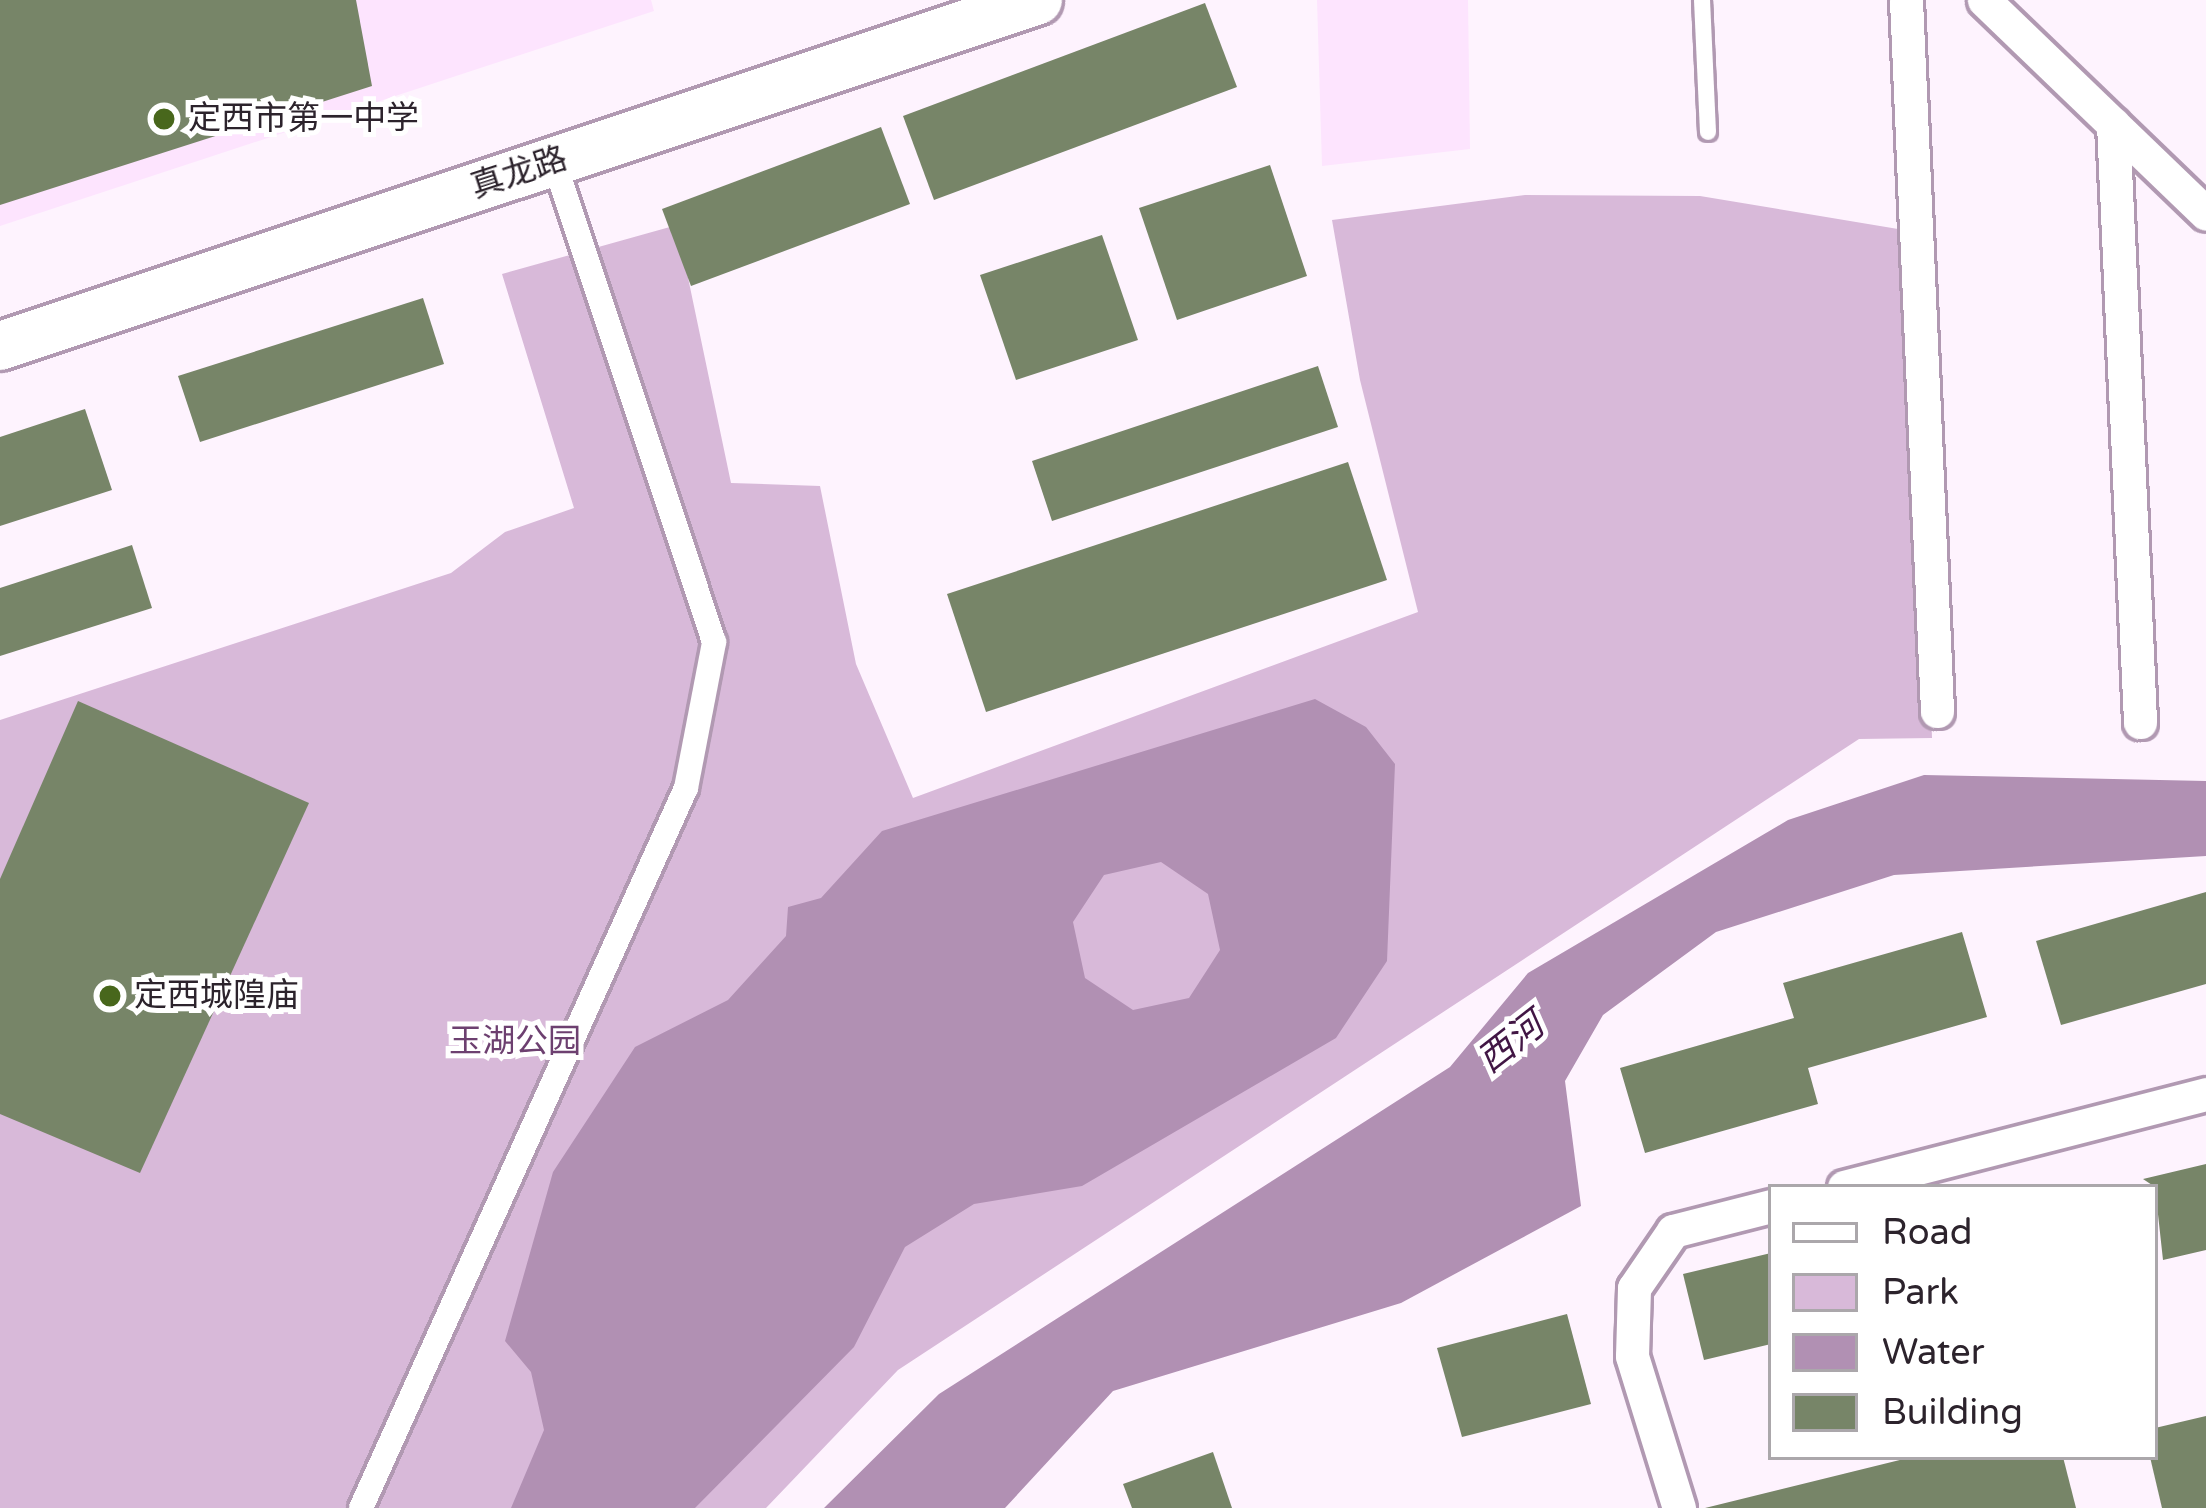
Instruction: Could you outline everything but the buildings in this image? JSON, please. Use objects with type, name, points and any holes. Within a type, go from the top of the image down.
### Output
[{"type":"main road","name":"真龙路","points":[[0,346],[1038,0]]},
{"type":"street","points":[[1906,0],[1937,711]]},
{"type":"street","points":[[1984,0],[2206,214]]},
{"type":"street","points":[[2113,124],[2140,722]]},
{"type":"street","points":[[361,1508],[686,788],[714,642],[554,161]]},
{"type":"street","points":[[1856,1184],[2206,1094]]},
{"type":"street","points":[[1679,1508],[1632,1356],[1634,1288],[1673,1231],[1768,1207]]},
{"type":"lane","points":[[1702,0],[1708,132]]},
{"type":"shaded area","name":"定西市第一中学","points":[[0,0],[651,0],[654,11],[0,226]]},
{"type":"shaded area","points":[[1317,0],[1468,0],[1470,149],[1322,166]]},
{"type":"green space","name":"玉湖公园","points":[[1525,195],[1700,196],[1916,232],[1932,738],[1859,739],[898,1370],[766,1508],[0,1508],[0,720],[451,573],[505,532],[574,508],[502,274],[677,225],[731,483],[820,486],[856,664],[913,798],[1418,612],[1360,380],[1332,220]]},
{"type":"water","points":[[1315,699],[1366,727],[1395,764],[1387,961],[1336,1038],[1082,1186],[974,1204],[905,1247],[854,1347],[695,1508],[511,1508],[544,1430],[531,1372],[505,1341],[553,1172],[635,1047],[728,1000],[786,936],[788,907],[821,898],[882,831]],"holes":[[[1161,862],[1208,894],[1220,950],[1189,998],[1133,1010],[1085,978],[1073,922],[1104,875]]]},
{"type":"water","name":"西河","points":[[1924,775],[2206,781],[2206,856],[1894,875],[1716,932],[1603,1015],[1565,1081],[1581,1206],[1401,1303],[1113,1391],[1005,1508],[824,1508],[939,1394],[1450,1067],[1528,973],[1788,820]]},
{"type":"place","name":"定西市第一中学","points":[[164,119]]},
{"type":"place","name":"定西城隍庙","points":[[110,996]]}]
